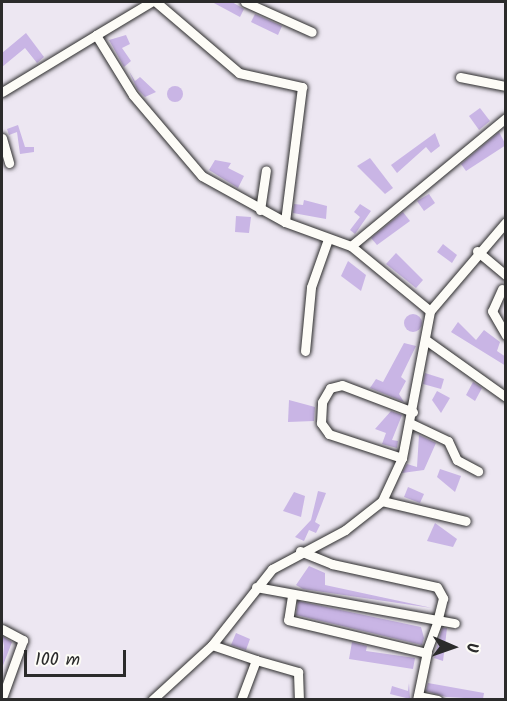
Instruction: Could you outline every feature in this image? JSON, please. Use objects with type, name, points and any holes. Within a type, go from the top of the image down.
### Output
[{"type":"street","points":[[2,92],[151,2]]},
{"type":"street","points":[[156,2],[238,72],[302,87],[285,222]]},
{"type":"street","points":[[245,2],[312,32]]},
{"type":"street","points":[[96,34],[133,95],[189,165],[260,210],[285,222],[351,246],[430,311]]},
{"type":"street","points":[[460,77],[506,86]]},
{"type":"street","points":[[351,246],[506,118]]},
{"type":"street","points":[[2,138],[9,163]]},
{"type":"street","points":[[260,210],[266,170]]},
{"type":"street","points":[[152,699],[212,645],[256,587],[300,551],[345,530],[382,501],[402,458],[413,412],[430,311],[477,251],[506,222]]},
{"type":"street","points":[[305,351],[311,287],[328,239]]},
{"type":"street","points":[[477,251],[506,275]]},
{"type":"street","points":[[504,289],[492,311],[506,334]]},
{"type":"street","points":[[426,340],[506,397]]},
{"type":"street","points":[[402,458],[329,434],[321,423],[322,402],[330,388],[342,386],[413,412]]},
{"type":"street","points":[[410,423],[448,441],[457,460],[478,471]]},
{"type":"street","points":[[382,501],[465,521]]},
{"type":"street","points":[[300,551],[332,564],[437,587],[443,598],[427,652],[418,698],[438,699]]},
{"type":"street","points":[[256,587],[292,596],[298,592],[455,623]]},
{"type":"street","points":[[292,596],[289,620],[427,652]]},
{"type":"street","points":[[2,629],[23,640],[2,698]]},
{"type":"street","points":[[212,645],[297,672],[299,699]]},
{"type":"street","points":[[241,699],[255,660]]},
{"type":"building","points":[[212,2],[232,2],[244,9],[240,17]]},
{"type":"building","points":[[255,14],[282,26],[278,35],[251,22]]},
{"type":"building","points":[[26,33],[44,57],[37,63],[25,48],[2,67],[2,53]]},
{"type":"building","points":[[126,35],[130,44],[122,48],[131,61],[124,67],[109,40]]},
{"type":"building","points":[[129,71],[135,81],[140,77],[156,92],[145,97],[137,89]]},
{"type":"building","points":[[175,86],[183,94],[175,102],[167,94]]},
{"type":"building","points":[[480,108],[490,121],[479,130],[469,116]]},
{"type":"building","points":[[18,125],[25,147],[34,147],[34,152],[20,154],[17,132],[9,135],[7,129]]},
{"type":"building","points":[[499,132],[506,145],[466,171],[461,164]]},
{"type":"building","points":[[435,133],[440,146],[431,153],[426,147],[397,173],[391,165]]},
{"type":"building","points":[[370,158],[393,188],[385,194],[357,166]]},
{"type":"building","points":[[215,160],[231,163],[228,168],[244,176],[238,188],[209,170]]},
{"type":"building","points":[[429,194],[435,203],[424,211],[417,201]]},
{"type":"building","points":[[304,200],[327,206],[326,219],[293,213],[294,204],[303,205]]},
{"type":"building","points":[[360,204],[371,211],[355,234],[350,230],[360,217],[354,212]]},
{"type":"building","points":[[403,212],[410,221],[377,245],[371,238]]},
{"type":"building","points":[[236,216],[251,217],[249,233],[235,232]]},
{"type":"building","points":[[443,244],[457,255],[452,263],[437,252]]},
{"type":"building","points":[[396,253],[423,280],[416,288],[386,264]]},
{"type":"building","points":[[348,261],[366,275],[361,291],[341,276]]},
{"type":"building","points":[[413,314],[419,317],[422,323],[419,329],[413,332],[407,329],[404,323],[407,317]]},
{"type":"building","points":[[458,322],[476,340],[484,330],[500,342],[497,351],[506,357],[506,366],[451,332]]},
{"type":"building","points":[[404,343],[416,346],[401,377],[406,381],[399,394],[404,402],[370,388],[376,379],[383,382]]},
{"type":"building","points":[[425,373],[444,379],[441,389],[423,384]]},
{"type":"building","points":[[473,382],[482,388],[475,401],[466,395]]},
{"type":"building","points":[[437,391],[450,398],[441,413],[432,400]]},
{"type":"building","points":[[289,400],[315,407],[314,421],[288,422]]},
{"type":"building","points":[[391,411],[402,415],[392,440],[398,441],[397,448],[382,444],[386,433],[375,429]]},
{"type":"building","points":[[419,435],[436,443],[424,470],[402,473],[407,464],[417,467]]},
{"type":"building","points":[[440,469],[461,476],[455,492],[437,477]]},
{"type":"building","points":[[408,487],[424,494],[420,503],[404,497]]},
{"type":"building","points":[[318,491],[326,493],[315,522],[320,525],[316,533],[309,530],[304,541],[295,537],[311,520]]},
{"type":"building","points":[[294,492],[305,496],[301,517],[283,511]]},
{"type":"building","points":[[435,523],[457,539],[453,547],[427,541]]},
{"type":"building","points":[[309,566],[325,573],[325,585],[432,608],[303,589],[296,585]]},
{"type":"building","points":[[298,601],[421,627],[424,638],[422,645],[296,615]]},
{"type":"building","points":[[442,628],[447,628],[443,661],[434,658]]},
{"type":"building","points":[[236,633],[250,639],[246,650],[231,645]]},
{"type":"building","points":[[2,636],[12,642],[2,668],[4,646]]},
{"type":"building","points":[[352,642],[367,646],[366,651],[415,658],[413,669],[349,659]]},
{"type":"building","points":[[409,683],[410,699],[390,694],[392,686],[408,691]]},
{"type":"building","points":[[428,683],[484,693],[483,699],[446,697],[426,691]]}]
